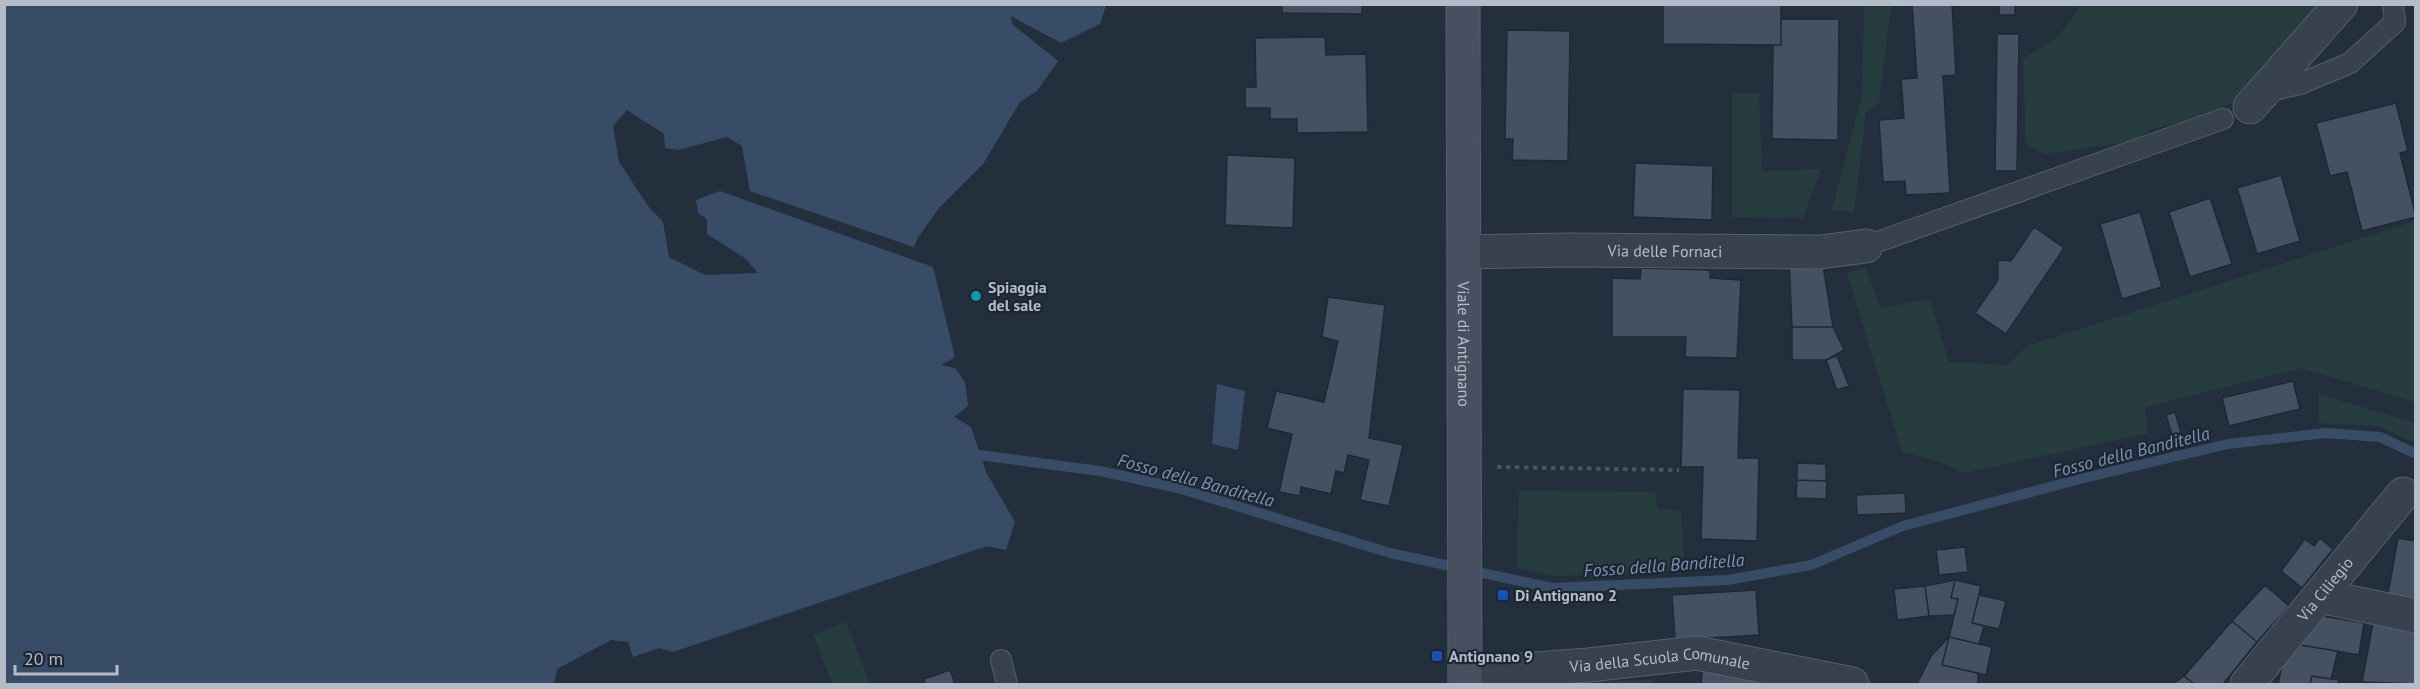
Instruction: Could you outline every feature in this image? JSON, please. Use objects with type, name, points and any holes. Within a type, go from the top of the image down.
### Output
[{"type":"main road","name":"Viale di Antignano","points":[[1463,4],[1465,679]]},
{"type":"street","points":[[2245,106],[2341,4]]},
{"type":"street","name":"Via delle Fornaci","points":[[1464,252],[1568,250],[1820,252],[1866,246]]},
{"type":"street","name":"Via Ciliegio","points":[[2247,684],[2403,495]]},
{"type":"street","points":[[2320,596],[2415,616]]},
{"type":"street","name":"Via della Scuola Comunale","points":[[1465,679],[1697,653],[1852,684]]},
{"type":"lane","points":[[1866,246],[2245,106],[2350,63],[2396,22],[2393,4]]},
{"type":"lane","points":[[1000,660],[1008,684]]},
{"type":"path","points":[[1516,467],[1679,470]]},
{"type":"green space","points":[[1864,5],[1891,5],[1879,104],[1866,112],[1854,212],[1832,210],[1862,95]]},
{"type":"green space","points":[[2081,5],[2324,5],[2233,102],[2209,116],[2150,129],[2141,140],[2045,154],[2026,145],[2023,59],[2058,37]]},
{"type":"green space","points":[[1732,93],[1759,93],[1762,171],[1821,169],[1803,218],[1732,217]]},
{"type":"green space","points":[[2415,221],[2415,402],[2301,368],[2145,407],[2148,433],[1964,473],[1937,461],[1902,452],[1847,273],[1866,268],[1880,308],[1930,299],[1949,362],[2008,365],[2027,346]]},
{"type":"green space","points":[[2319,394],[2415,423],[2415,443],[2378,426],[2319,423]]},
{"type":"green space","points":[[1519,491],[1655,492],[1658,509],[1681,511],[1684,571],[1555,576],[1517,568]]},
{"type":"green space","points":[[846,622],[870,684],[833,684],[813,635]]},
{"type":"green space","points":[[1653,680],[1654,684],[1596,684],[1596,681]]},
{"type":"water","points":[[4,5],[1106,5],[1100,24],[1061,43],[1011,16],[1012,24],[1058,61],[1037,91],[1020,102],[983,164],[939,208],[914,247],[750,191],[742,146],[727,137],[678,150],[665,148],[664,134],[627,110],[613,126],[619,162],[648,206],[663,222],[669,257],[705,275],[758,273],[745,258],[707,234],[707,219],[698,213],[696,200],[720,191],[933,267],[955,357],[941,365],[955,368],[965,382],[968,406],[954,417],[971,427],[986,472],[1015,522],[1006,550],[987,546],[673,652],[659,648],[633,657],[628,642],[611,640],[557,669],[554,684],[5,684]]},
{"type":"water","points":[[1217,384],[1245,391],[1238,450],[1212,444]]},
{"type":"building","points":[[1282,4],[1362,4],[1362,14],[1282,13]]},
{"type":"building","points":[[1663,4],[1781,4],[1781,45],[1663,44]]},
{"type":"building","points":[[1912,4],[1952,4],[1956,75],[1943,76],[1950,193],[1906,195],[1905,181],[1883,182],[1879,120],[1904,118],[1901,79],[1917,78]]},
{"type":"building","points":[[1999,4],[2015,4],[2015,15],[1999,15]]},
{"type":"building","points":[[1781,19],[1839,19],[1838,140],[1772,139],[1773,45],[1781,45]]},
{"type":"building","points":[[1507,30],[1570,31],[1568,161],[1512,160],[1513,139],[1505,139]]},
{"type":"building","points":[[1997,34],[2019,34],[2017,171],[1995,171]]},
{"type":"building","points":[[1325,37],[1326,55],[1366,54],[1368,132],[1297,133],[1297,119],[1270,119],[1270,108],[1245,108],[1245,87],[1256,87],[1255,38]]},
{"type":"building","points":[[2396,103],[2408,151],[2400,153],[2416,217],[2362,231],[2347,172],[2330,176],[2316,123]]},
{"type":"building","points":[[1227,155],[1295,158],[1293,228],[1225,225]]},
{"type":"building","points":[[1635,163],[1713,166],[1712,220],[1633,217]]},
{"type":"building","points":[[2281,175],[2300,241],[2257,254],[2237,188]]},
{"type":"building","points":[[2210,198],[2232,264],[2190,277],[2169,212]]},
{"type":"building","points":[[2140,212],[2162,287],[2122,299],[2100,224]]},
{"type":"building","points":[[2034,227],[2064,248],[2006,334],[1975,313],[1998,280],[1998,260],[2011,261]]},
{"type":"building","points":[[1789,258],[1822,259],[1833,327],[1792,327]]},
{"type":"building","points":[[1641,268],[1710,270],[1710,278],[1741,280],[1737,358],[1685,357],[1686,337],[1612,337],[1612,278],[1640,279]]},
{"type":"building","points":[[1328,297],[1385,305],[1369,438],[1403,445],[1389,506],[1360,500],[1369,460],[1348,455],[1344,473],[1336,471],[1331,494],[1301,487],[1300,496],[1279,492],[1292,434],[1267,428],[1276,391],[1324,402],[1338,341],[1322,337]]},
{"type":"building","points":[[1792,327],[1833,327],[1844,350],[1826,360],[1792,360]]},
{"type":"building","points":[[1837,356],[1849,386],[1837,390],[1826,360]]},
{"type":"building","points":[[2293,381],[2300,409],[2229,426],[2222,398]]},
{"type":"building","points":[[1683,389],[1740,390],[1738,458],[1759,458],[1757,541],[1701,539],[1703,467],[1681,467]]},
{"type":"building","points":[[2175,412],[2181,433],[2172,435],[2166,415]]},
{"type":"building","points":[[1797,463],[1826,464],[1826,481],[1797,480]]},
{"type":"building","points":[[1797,480],[1827,481],[1826,499],[1796,498]]},
{"type":"building","points":[[1905,493],[1906,513],[1857,515],[1856,495]]},
{"type":"building","points":[[2320,538],[2333,549],[2302,588],[2281,571],[2305,539],[2314,546]]},
{"type":"building","points":[[2398,538],[2416,541],[2416,604],[2387,599]]},
{"type":"building","points":[[1965,547],[1968,572],[1939,575],[1936,550]]},
{"type":"building","points":[[1955,580],[1951,598],[1958,599],[1954,615],[1929,616],[1925,586]]},
{"type":"building","points":[[1955,580],[1981,586],[1972,623],[1984,626],[1979,644],[1949,637],[1958,599],[1951,598]]},
{"type":"building","points":[[2265,585],[2289,606],[2257,642],[2232,621]]},
{"type":"building","points":[[1925,586],[1929,616],[1897,620],[1894,589]]},
{"type":"building","points":[[1756,590],[1759,635],[1675,640],[1672,595]]},
{"type":"building","points":[[1979,595],[2006,601],[1999,629],[1972,623]]},
{"type":"building","points":[[2312,614],[2364,623],[2359,655],[2300,645]]},
{"type":"building","points":[[2232,621],[2257,642],[2223,684],[2194,684],[2184,676]]},
{"type":"building","points":[[2373,623],[2416,631],[2416,684],[2362,682]]},
{"type":"building","points":[[1949,637],[1942,665],[1978,673],[1978,684],[1917,684],[1931,656]]},
{"type":"building","points":[[1949,637],[1992,647],[1986,675],[1942,665]]},
{"type":"building","points":[[2300,645],[2338,651],[2331,679],[2312,676],[2310,684],[2278,684],[2282,666]]},
{"type":"building","points":[[1703,659],[1787,684],[1701,684]]},
{"type":"building","points":[[950,670],[955,684],[925,684],[924,679]]},
{"type":"building","points":[[2184,676],[2194,684],[2173,684]]},
{"type":"building","points":[[2312,676],[2339,680],[2338,684],[2310,684]]},
{"type":"waterway","name":"Fosso della Banditella","points":[[979,455],[1100,471],[1178,488],[1390,553],[1552,588],[1728,580],[1811,565],[1903,526],[2084,478],[2228,444],[2326,433],[2380,437],[2416,454]]},
{"type":"place","name":"Spiaggia del sale","points":[[976,296]]},
{"type":"place","name":"Di Antignano 2","points":[[1503,595]]},
{"type":"place","name":"Antignano 9","points":[[1437,656]]}]
